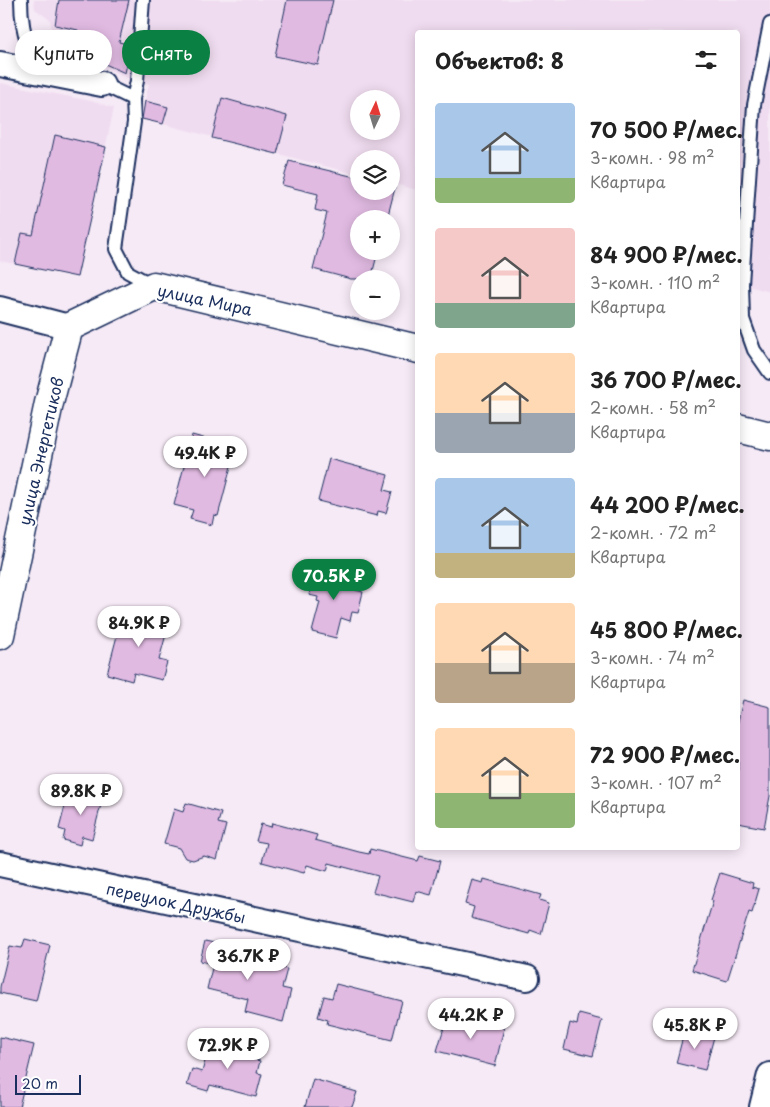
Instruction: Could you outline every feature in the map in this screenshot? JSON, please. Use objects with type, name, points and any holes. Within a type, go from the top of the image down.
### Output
[{"type":"street","points":[[0,64],[102,84]]},
{"type":"street","name":"улица Мира","points":[[69,327],[154,286],[415,349]]},
{"type":"street","points":[[0,309],[69,327]]},
{"type":"street","name":"улица Энергетиков","points":[[0,635],[49,404],[69,327]]},
{"type":"street","points":[[740,428],[770,436]]},
{"type":"street","name":"переулок Дружбы","points":[[0,864],[528,978]]},
{"type":"street","points":[[762,1107],[770,1075]]},
{"type":"lane","points":[[21,0],[24,31],[32,50],[132,100]]},
{"type":"lane","points":[[143,0],[137,80],[132,100],[134,122],[116,249],[128,272],[154,286]]},
{"type":"lane","points":[[770,24],[754,105],[742,284],[744,319],[754,350],[770,373]]},
{"type":"shaded area","points":[[34,0],[770,0],[770,292],[740,284],[740,30],[415,30],[415,189],[400,185],[400,150],[350,150],[350,173],[140,118],[149,84],[125,77],[112,71],[112,30],[52,30],[50,20],[35,9]]},
{"type":"shaded area","points":[[0,83],[91,101],[114,108],[77,277],[0,261]]},
{"type":"building","points":[[59,0],[129,0],[119,42],[122,43],[122,72],[112,67],[112,30],[78,30],[55,25]]},
{"type":"building","points":[[287,0],[333,0],[318,65],[275,56]]},
{"type":"building","points":[[222,98],[287,116],[277,154],[212,138]]},
{"type":"building","points":[[145,101],[168,107],[163,124],[142,119]]},
{"type":"building","points":[[55,135],[106,147],[77,277],[15,264],[22,233],[33,235]]},
{"type":"building","points":[[289,161],[350,176],[350,200],[392,200],[389,210],[350,210],[350,260],[376,260],[373,270],[350,270],[350,279],[313,269],[327,213],[315,210],[318,194],[282,185]]},
{"type":"building","points":[[192,435],[236,447],[218,516],[214,515],[212,525],[190,519],[193,510],[174,505]]},
{"type":"building","points":[[329,459],[388,475],[384,490],[392,492],[386,513],[378,511],[377,516],[318,501]]},
{"type":"building","points":[[315,568],[358,579],[355,590],[363,592],[358,613],[352,612],[350,621],[341,618],[336,638],[312,632],[320,602],[317,601],[318,597],[309,595]]},
{"type":"building","points":[[146,611],[164,616],[161,625],[168,627],[159,660],[167,662],[162,680],[134,673],[132,681],[107,674],[123,613],[144,619]]},
{"type":"building","points":[[743,700],[770,707],[770,796],[764,828],[740,823],[740,713]]},
{"type":"building","points":[[77,787],[104,793],[92,839],[82,836],[80,845],[63,840],[65,831],[59,829],[66,802],[73,804]]},
{"type":"building","points":[[186,803],[221,813],[218,823],[226,825],[217,860],[204,856],[193,860],[185,858],[179,848],[164,844],[174,809],[183,812]]},
{"type":"building","points":[[272,823],[317,835],[315,840],[359,852],[369,854],[370,849],[418,861],[420,856],[440,861],[431,895],[416,891],[413,902],[373,892],[378,876],[329,863],[327,871],[307,865],[304,873],[262,862],[267,843],[256,841],[261,824],[271,827]]},
{"type":"building","points":[[720,873],[753,883],[752,887],[759,889],[752,913],[749,912],[727,981],[692,970]]},
{"type":"building","points":[[484,879],[541,895],[539,900],[549,903],[541,934],[530,930],[529,934],[471,918],[474,907],[465,904],[472,880],[483,883]]},
{"type":"building","points":[[25,939],[50,945],[36,1001],[0,993],[10,946],[22,948]]},
{"type":"building","points":[[205,941],[228,946],[226,953],[287,969],[282,988],[291,990],[283,1022],[245,1012],[248,999],[207,989],[213,964],[200,961]]},
{"type":"building","points":[[336,984],[402,1001],[392,1040],[327,1024],[328,1020],[318,1017],[324,996],[332,998]]},
{"type":"building","points":[[448,1014],[504,1028],[495,1066],[437,1051]]},
{"type":"building","points":[[579,1014],[602,1020],[593,1056],[564,1049],[570,1023],[577,1025]]},
{"type":"building","points":[[685,1029],[714,1037],[705,1070],[676,1063]]},
{"type":"building","points":[[0,1037],[34,1045],[19,1107],[0,1107]]},
{"type":"building","points":[[211,1039],[237,1046],[236,1050],[253,1054],[252,1059],[260,1061],[257,1073],[262,1074],[256,1097],[210,1085],[208,1091],[187,1085],[192,1069],[202,1072]]},
{"type":"building","points":[[313,1079],[357,1092],[352,1107],[305,1107]]}]
